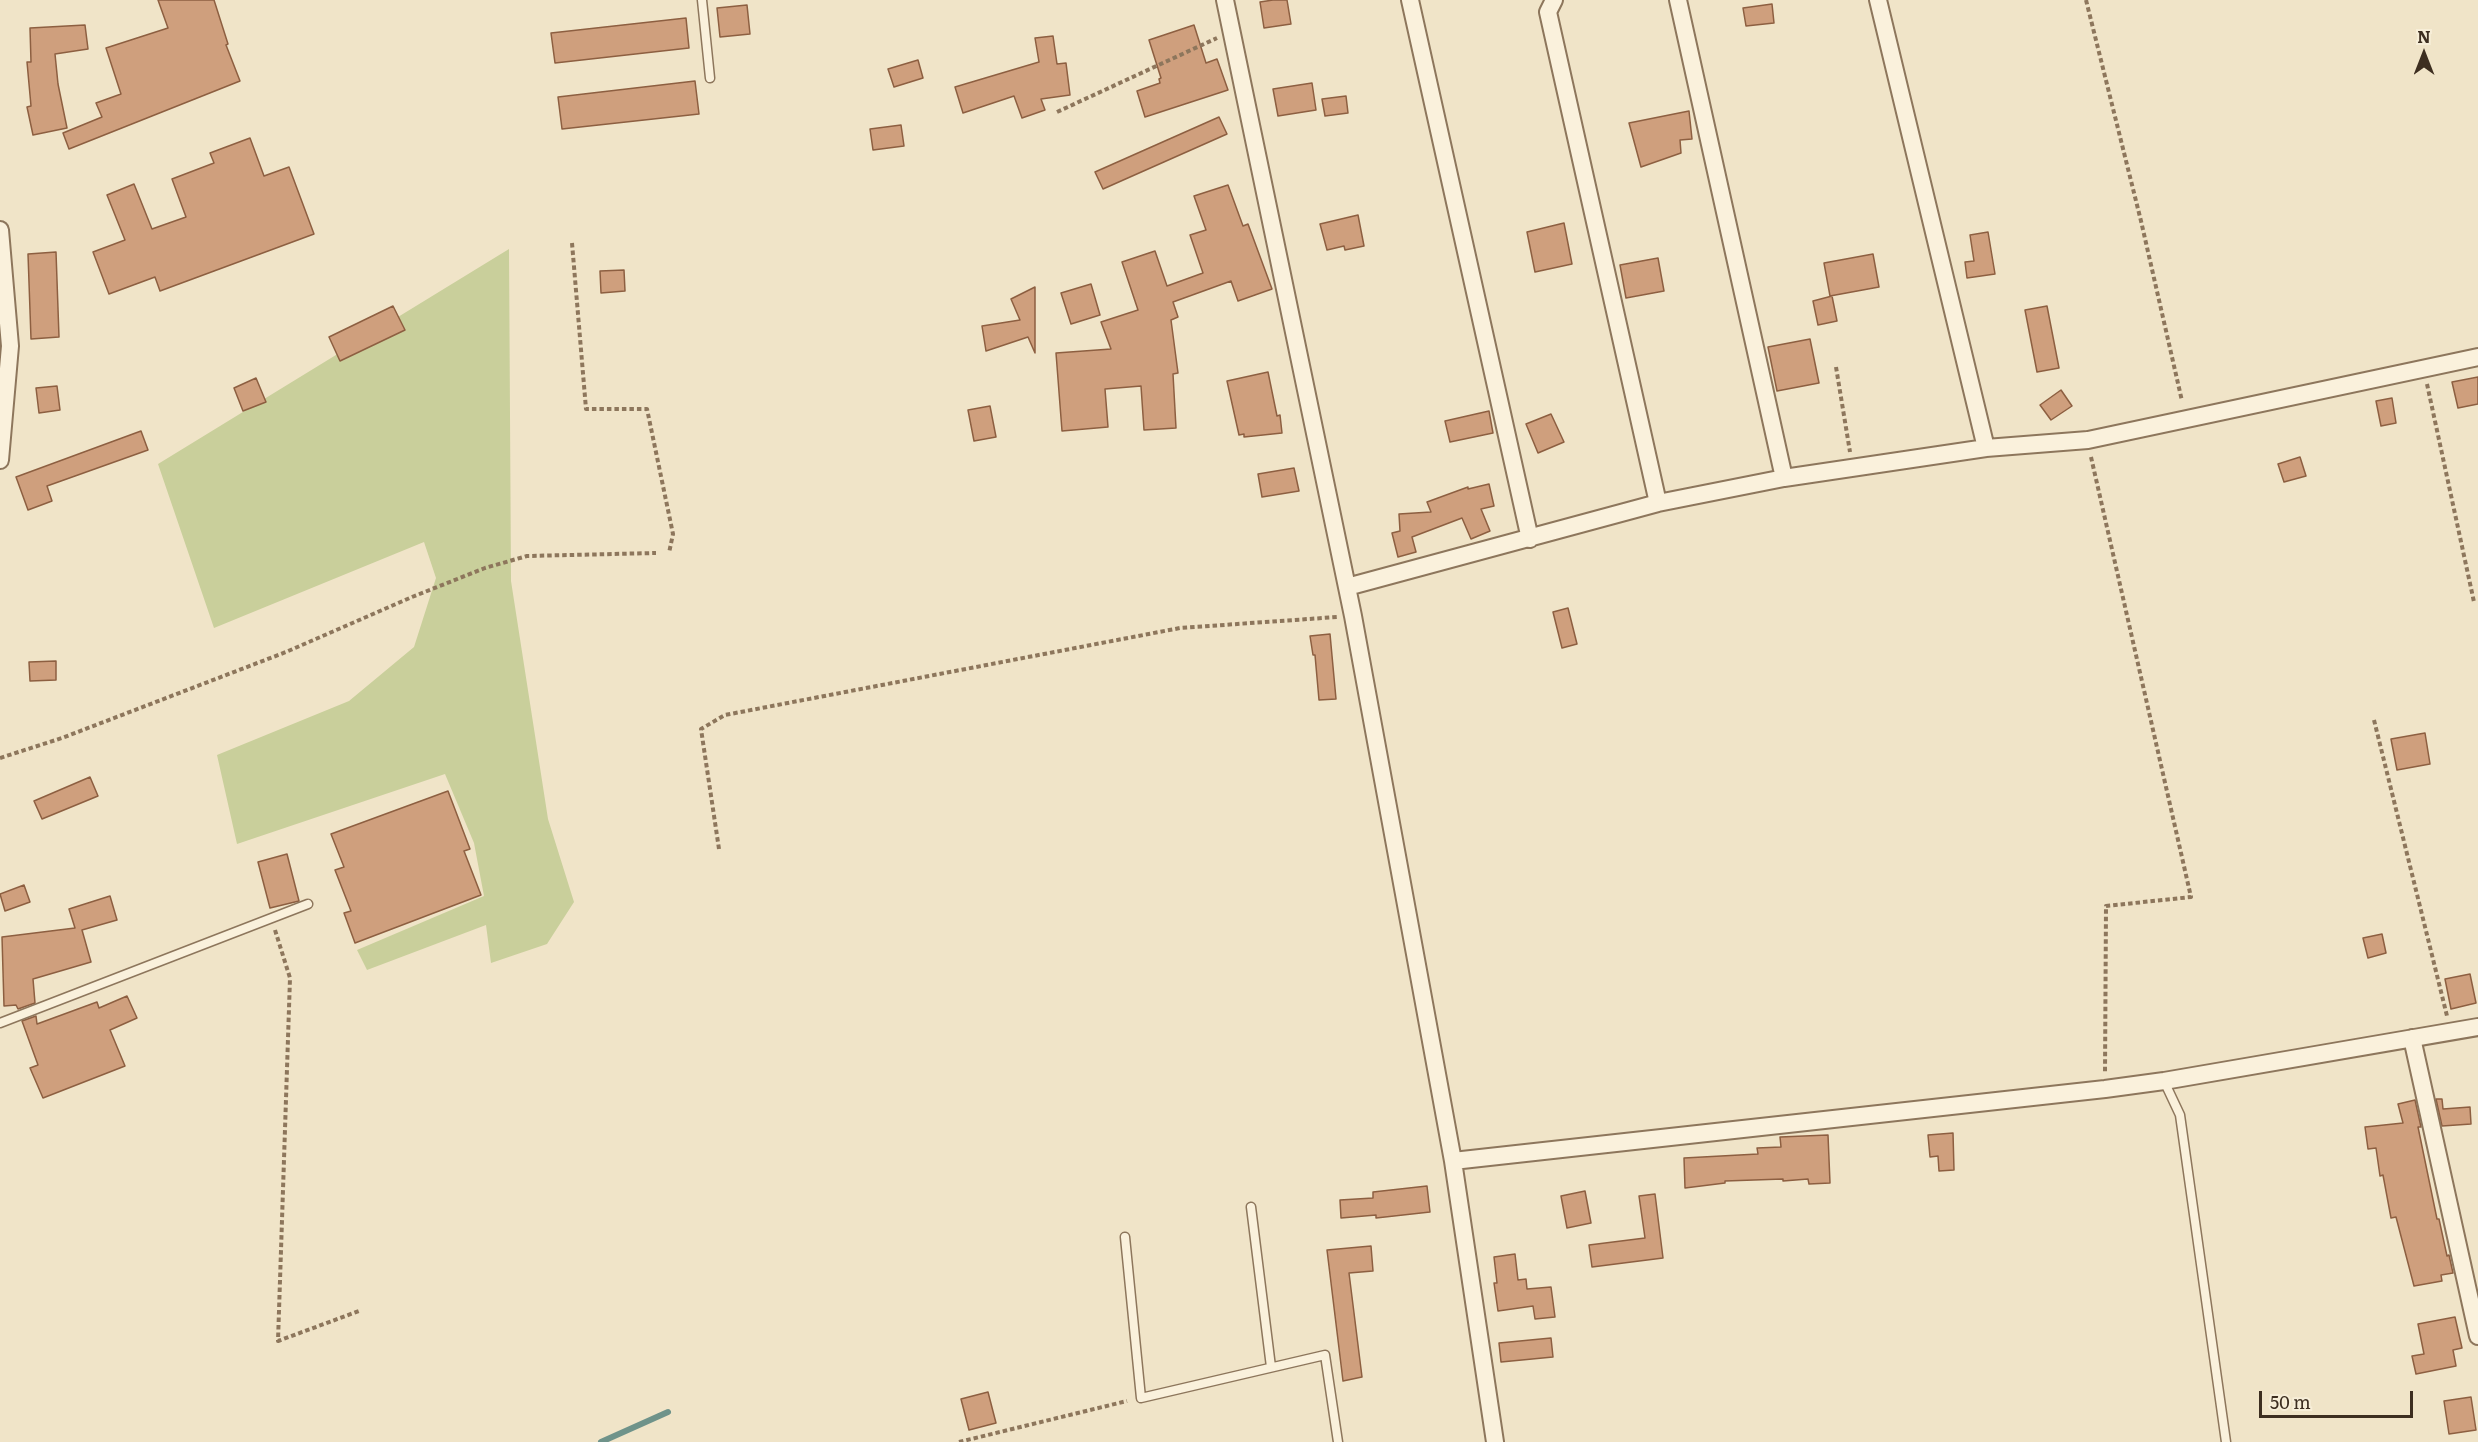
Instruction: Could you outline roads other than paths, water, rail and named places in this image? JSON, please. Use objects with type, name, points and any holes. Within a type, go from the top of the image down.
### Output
[{"type":"street","points":[[1225,0],[1353,616],[1453,1161],[1495,1442]]},
{"type":"street","points":[[1410,0],[1530,539]]},
{"type":"street","points":[[1554,0],[1548,12],[1658,503]]},
{"type":"street","points":[[1678,0],[1784,478]]},
{"type":"street","points":[[1878,0],[1986,448]]},
{"type":"street","points":[[0,230],[10,346],[0,460]]},
{"type":"street","points":[[1347,587],[1658,503],[1784,478],[1986,448],[2088,440],[2478,357]]},
{"type":"street","points":[[1453,1161],[2105,1089],[2478,1027]]},
{"type":"street","points":[[2412,1038],[2478,1335]]},
{"type":"lane","points":[[702,0],[710,78]]},
{"type":"lane","points":[[0,1023],[308,904]]},
{"type":"lane","points":[[2164,1081],[2180,1115],[2226,1442]]},
{"type":"lane","points":[[1251,1207],[1271,1367]]},
{"type":"lane","points":[[1125,1237],[1141,1398],[1325,1355],[1338,1442]]},
{"type":"waterway","points":[[601,1442],[668,1412]]}]
